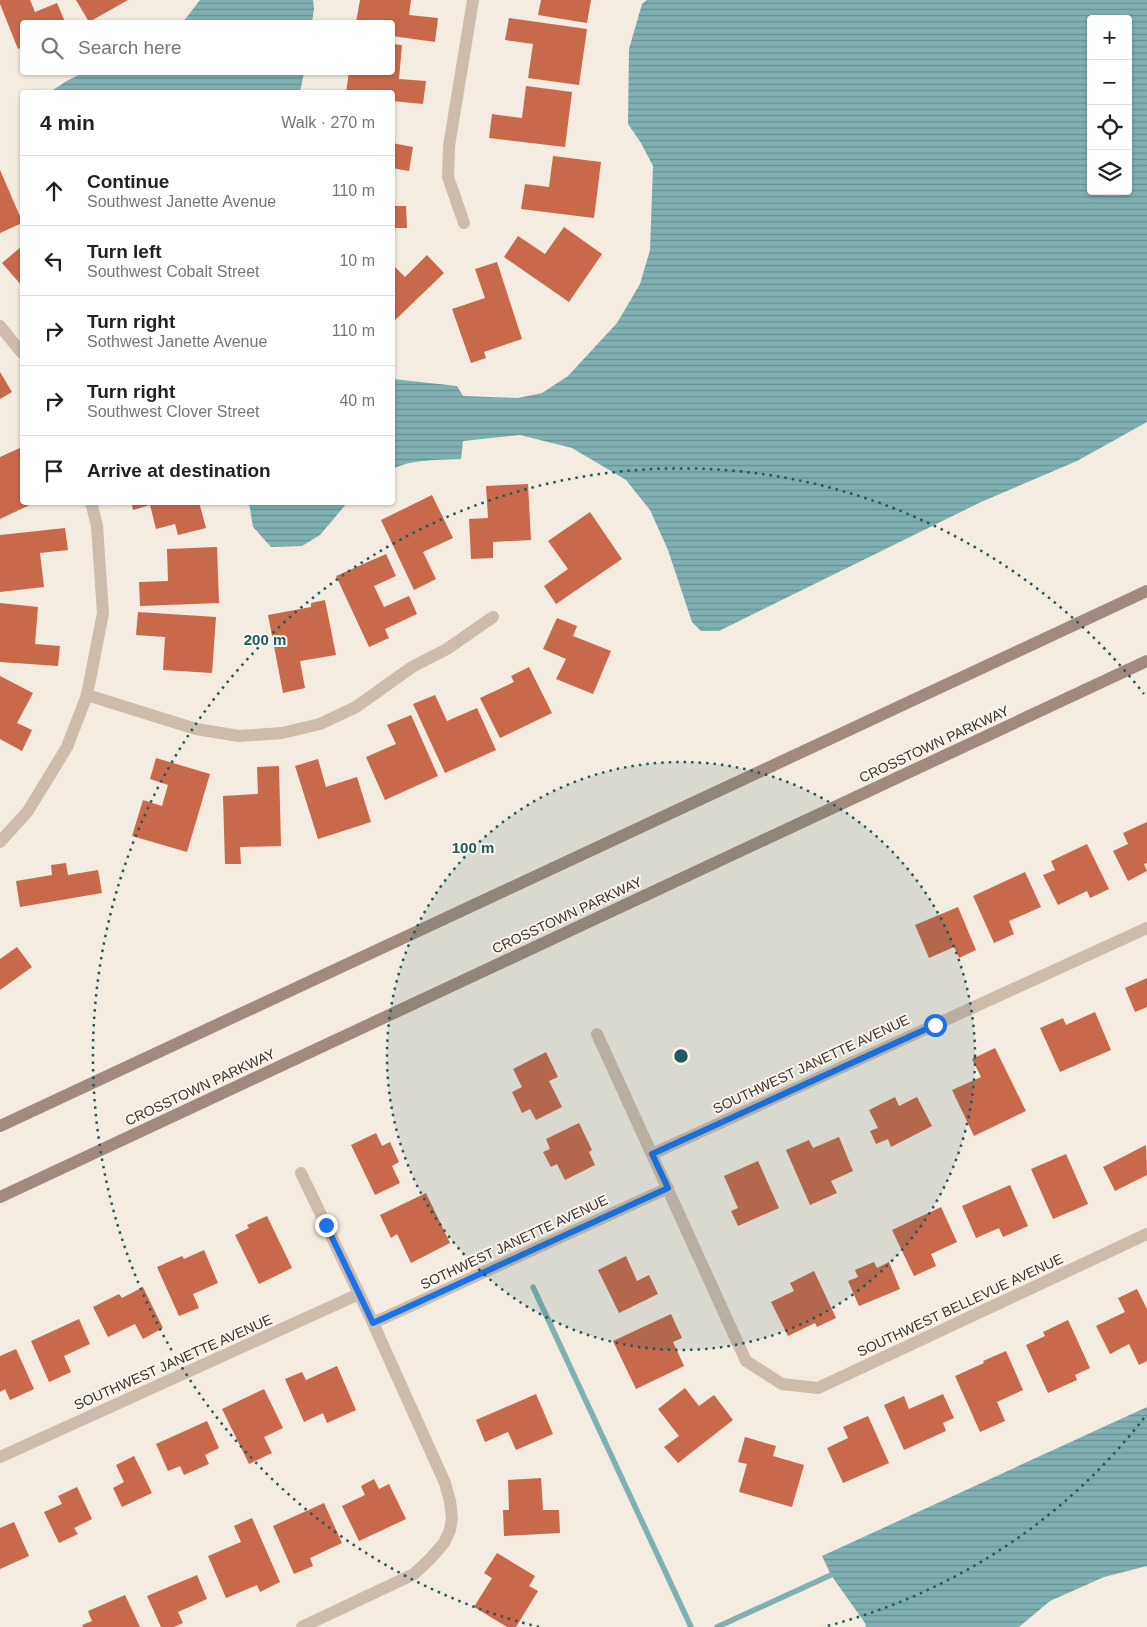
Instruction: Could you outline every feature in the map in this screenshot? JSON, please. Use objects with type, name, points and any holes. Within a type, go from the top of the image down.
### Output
[{"type":"main road","points":[[0,1126],[1147,591]]},
{"type":"main road","name":"CROSSTOWN PARKWAY","points":[[0,1197],[1147,661]]},
{"type":"street","points":[[464,223],[448,177],[449,154],[473,0]]},
{"type":"street","points":[[0,326],[20,351]]},
{"type":"street","points":[[0,842],[28,811],[67,747],[87,695],[103,612],[97,526],[92,505]]},
{"type":"street","points":[[87,695],[196,729],[239,736],[282,733],[320,724],[356,707],[412,667],[447,649],[493,617]]},
{"type":"street","name":"SOUTHWEST JANETTE AVENUE","points":[[652,1154],[1147,928]]},
{"type":"street","points":[[597,1034],[668,1188]]},
{"type":"street","points":[[301,1173],[373,1323],[445,1483],[452,1518],[450,1530],[444,1543],[414,1574],[302,1627]]},
{"type":"street","name":"SOTHWEST JANETTE AVENUE","points":[[373,1323],[668,1188]]},
{"type":"street","name":"SOUTHWEST BELLEVUE AVENUE","points":[[668,1188],[746,1361],[782,1384],[818,1388],[1147,1234]]},
{"type":"street","name":"SOUTHWEST JANETTE AVENUE","points":[[0,1457],[359,1294]]},
{"type":"water","points":[[200,0],[313,0],[312,20],[185,20]]},
{"type":"water","points":[[647,0],[1147,0],[1147,422],[1077,461],[981,502],[719,631],[701,631],[692,622],[668,550],[650,510],[626,480],[572,448],[520,435],[463,441],[461,459],[408,463],[395,468],[395,379],[457,386],[463,396],[518,398],[542,393],[568,376],[617,323],[640,284],[650,250],[653,166],[628,124],[629,49],[642,4]]},
{"type":"water","points":[[78,75],[304,75],[300,90],[53,90]]},
{"type":"water","points":[[249,505],[345,505],[320,535],[302,546],[271,547],[253,527]]},
{"type":"water","points":[[1147,1407],[1147,1566],[1104,1577],[1050,1601],[1019,1627],[866,1627],[831,1575],[822,1556]]},
{"type":"building","points":[[0,0],[30,0],[35,12],[57,3],[64,20],[20,20],[20,48],[18,49]]},
{"type":"building","points":[[76,0],[128,0],[93,20],[88,20]]},
{"type":"building","points":[[360,0],[411,0],[409,15],[438,18],[435,42],[395,36],[395,20],[356,20]]},
{"type":"building","points":[[541,0],[591,0],[587,23],[538,15]]},
{"type":"building","points":[[509,18],[587,29],[579,85],[528,78],[533,44],[505,40]]},
{"type":"building","points":[[395,44],[402,45],[399,79],[426,81],[423,104],[395,101],[395,90],[346,90],[349,75],[395,75]]},
{"type":"building","points":[[526,86],[572,92],[565,147],[489,138],[492,114],[522,118]]},
{"type":"building","points":[[395,144],[413,147],[409,171],[395,169]]},
{"type":"building","points":[[553,156],[601,162],[594,218],[521,209],[525,184],[549,187]]},
{"type":"building","points":[[0,170],[20,216],[20,224],[0,233]]},
{"type":"building","points":[[395,206],[406,206],[407,228],[395,228]]},
{"type":"building","points":[[564,227],[602,254],[569,302],[504,257],[518,236],[545,254]]},
{"type":"building","points":[[20,248],[20,284],[2,263]]},
{"type":"building","points":[[427,255],[444,273],[395,320],[395,267],[405,277]]},
{"type":"building","points":[[497,262],[522,339],[484,352],[486,358],[471,363],[452,309],[485,298],[475,269]]},
{"type":"building","points":[[0,372],[12,392],[0,399]]},
{"type":"building","points":[[20,448],[20,505],[30,505],[0,519],[0,457]]},
{"type":"building","points":[[528,484],[531,540],[493,542],[493,558],[471,559],[469,519],[488,518],[486,486]]},
{"type":"building","points":[[432,495],[453,538],[423,552],[436,579],[414,590],[381,520]]},
{"type":"building","points":[[132,505],[150,505],[133,510]]},
{"type":"building","points":[[150,505],[200,505],[206,528],[178,535],[175,524],[156,529]]},
{"type":"building","points":[[590,512],[622,559],[556,604],[544,586],[568,569],[548,541]]},
{"type":"building","points":[[65,528],[68,550],[40,553],[44,587],[0,592],[0,535]]},
{"type":"building","points":[[217,547],[219,603],[140,606],[139,582],[168,581],[167,549]]},
{"type":"building","points":[[386,554],[396,576],[374,586],[384,607],[409,596],[417,614],[385,629],[389,638],[369,647],[336,576]]},
{"type":"building","points":[[325,600],[336,655],[300,661],[305,688],[283,693],[268,615],[311,607],[311,603]]},
{"type":"building","points":[[0,603],[38,607],[35,644],[60,646],[58,666],[0,662]]},
{"type":"building","points":[[138,612],[216,617],[212,673],[163,670],[165,637],[136,635]]},
{"type":"building","points":[[557,618],[577,626],[573,636],[611,651],[593,694],[556,679],[566,659],[543,649]]},
{"type":"building","points":[[529,667],[552,713],[500,738],[480,698],[514,682],[511,676]]},
{"type":"building","points":[[0,676],[33,693],[17,723],[32,730],[22,751],[0,739]]},
{"type":"building","points":[[435,695],[447,721],[477,708],[496,750],[445,773],[413,704]]},
{"type":"building","points":[[411,715],[438,776],[385,800],[366,757],[396,744],[387,725]]},
{"type":"building","points":[[156,758],[210,774],[187,852],[132,836],[143,800],[162,806],[168,785],[150,779]]},
{"type":"building","points":[[318,759],[326,787],[357,777],[371,822],[318,839],[295,766]]},
{"type":"building","points":[[279,766],[281,846],[240,847],[241,864],[225,864],[223,796],[258,794],[257,767]]},
{"type":"building","points":[[1147,822],[1147,863],[1144,864],[1147,871],[1128,881],[1113,851],[1128,844],[1123,833]]},
{"type":"building","points":[[1087,844],[1109,889],[1090,898],[1087,891],[1058,905],[1043,875],[1055,870],[1051,861]]},
{"type":"building","points":[[66,863],[68,875],[98,870],[102,893],[20,907],[16,881],[52,875],[51,865]]},
{"type":"building","points":[[1025,872],[1041,907],[1009,921],[1014,934],[994,943],[973,896]]},
{"type":"building","points":[[958,907],[976,950],[959,958],[954,947],[929,958],[915,925]]},
{"type":"building","points":[[17,947],[32,967],[0,990],[0,959]]},
{"type":"building","points":[[1147,978],[1147,1007],[1135,1012],[1125,988]]},
{"type":"building","points":[[1095,1012],[1111,1050],[1060,1072],[1040,1028],[1063,1018],[1066,1025]]},
{"type":"building","points":[[995,1048],[1026,1111],[974,1136],[952,1090],[981,1077],[972,1059]]},
{"type":"building","points":[[546,1052],[558,1077],[549,1081],[562,1107],[536,1120],[530,1109],[522,1113],[512,1092],[522,1087],[513,1069]]},
{"type":"building","points":[[895,1097],[899,1106],[917,1097],[932,1126],[891,1147],[888,1139],[876,1144],[870,1131],[878,1128],[869,1110]]},
{"type":"building","points":[[579,1123],[592,1150],[589,1152],[595,1165],[565,1180],[557,1164],[551,1167],[543,1152],[550,1149],[546,1139]]},
{"type":"building","points":[[376,1133],[382,1146],[390,1142],[399,1162],[392,1166],[400,1183],[375,1195],[351,1145]]},
{"type":"building","points":[[839,1137],[853,1171],[831,1181],[837,1193],[810,1205],[786,1150],[809,1140],[813,1148]]},
{"type":"building","points":[[1146,1145],[1147,1175],[1115,1191],[1103,1167]]},
{"type":"building","points":[[1066,1154],[1088,1204],[1053,1219],[1031,1169]]},
{"type":"building","points":[[758,1161],[779,1208],[738,1226],[731,1211],[738,1208],[724,1176]]},
{"type":"building","points":[[1010,1185],[1028,1226],[1003,1237],[999,1228],[976,1238],[962,1206]]},
{"type":"building","points":[[426,1193],[450,1243],[411,1263],[397,1234],[391,1238],[380,1215]]},
{"type":"building","points":[[941,1207],[957,1242],[931,1254],[936,1266],[914,1276],[892,1230]]},
{"type":"building","points":[[267,1216],[292,1268],[259,1284],[235,1235],[249,1228],[247,1225]]},
{"type":"building","points":[[204,1250],[218,1283],[193,1294],[199,1308],[179,1316],[157,1267],[182,1256],[184,1259]]},
{"type":"building","points":[[626,1256],[637,1281],[649,1275],[658,1294],[619,1313],[598,1270]]},
{"type":"building","points":[[874,1262],[877,1268],[889,1262],[900,1289],[859,1306],[848,1281],[858,1277],[855,1270]]},
{"type":"building","points":[[814,1271],[836,1318],[817,1327],[815,1323],[788,1336],[771,1302],[794,1291],[790,1283]]},
{"type":"building","points":[[143,1287],[163,1328],[143,1339],[135,1324],[108,1337],[93,1307],[119,1294],[122,1298]]},
{"type":"building","points":[[1137,1289],[1147,1309],[1147,1361],[1139,1365],[1129,1344],[1110,1354],[1096,1326],[1125,1312],[1118,1298]]},
{"type":"building","points":[[671,1314],[682,1338],[673,1342],[684,1366],[636,1389],[613,1341]]},
{"type":"building","points":[[79,1319],[90,1344],[64,1356],[71,1372],[49,1382],[31,1341]]},
{"type":"building","points":[[1068,1320],[1090,1368],[1075,1375],[1077,1380],[1048,1393],[1026,1345],[1045,1336],[1043,1332]]},
{"type":"building","points":[[16,1349],[34,1389],[10,1400],[5,1389],[0,1392],[0,1356]]},
{"type":"building","points":[[1006,1351],[1023,1390],[997,1402],[1005,1421],[980,1432],[955,1376]]},
{"type":"building","points":[[337,1366],[356,1410],[327,1423],[323,1413],[304,1422],[285,1379],[302,1372],[306,1380]]},
{"type":"building","points":[[685,1388],[699,1406],[714,1395],[733,1420],[678,1463],[664,1447],[679,1436],[658,1409]]},
{"type":"building","points":[[264,1389],[283,1428],[264,1437],[272,1453],[249,1464],[222,1409]]},
{"type":"building","points":[[536,1394],[553,1434],[516,1450],[508,1432],[485,1442],[476,1420]]},
{"type":"building","points":[[943,1394],[954,1418],[943,1423],[946,1431],[904,1450],[884,1405],[904,1396],[909,1409]]},
{"type":"building","points":[[868,1416],[889,1463],[843,1483],[827,1448],[848,1438],[843,1427]]},
{"type":"building","points":[[207,1421],[219,1448],[205,1455],[209,1464],[184,1475],[180,1466],[168,1471],[156,1444]]},
{"type":"building","points":[[745,1437],[776,1446],[773,1456],[804,1465],[792,1507],[739,1492],[747,1464],[738,1462]]},
{"type":"building","points":[[134,1456],[152,1493],[122,1507],[113,1488],[124,1482],[116,1465]]},
{"type":"building","points":[[541,1478],[543,1510],[559,1510],[560,1533],[504,1536],[503,1510],[509,1510],[508,1480]]},
{"type":"building","points":[[374,1479],[379,1489],[389,1484],[406,1519],[359,1541],[342,1506],[365,1495],[361,1486]]},
{"type":"building","points":[[77,1487],[92,1519],[74,1528],[78,1534],[59,1543],[44,1512],[62,1504],[58,1496]]},
{"type":"building","points":[[324,1503],[342,1543],[310,1558],[313,1566],[294,1574],[273,1526]]},
{"type":"building","points":[[252,1518],[280,1582],[260,1592],[257,1585],[226,1598],[208,1556],[241,1542],[234,1526]]},
{"type":"building","points":[[14,1522],[29,1556],[0,1569],[0,1528]]},
{"type":"building","points":[[497,1553],[535,1576],[529,1586],[538,1591],[516,1627],[507,1627],[474,1607],[492,1578],[484,1573]]},
{"type":"building","points":[[197,1575],[207,1599],[178,1612],[183,1623],[174,1627],[161,1627],[147,1596]]},
{"type":"building","points":[[125,1595],[140,1627],[83,1627],[82,1625],[92,1621],[88,1611]]},
{"type":"waterway","points":[[533,1287],[691,1627]]},
{"type":"waterway","points":[[717,1627],[831,1575]]},
{"type":"route","points":[[326,1225],[373,1323],[668,1188],[652,1154],[935,1025]]}]
